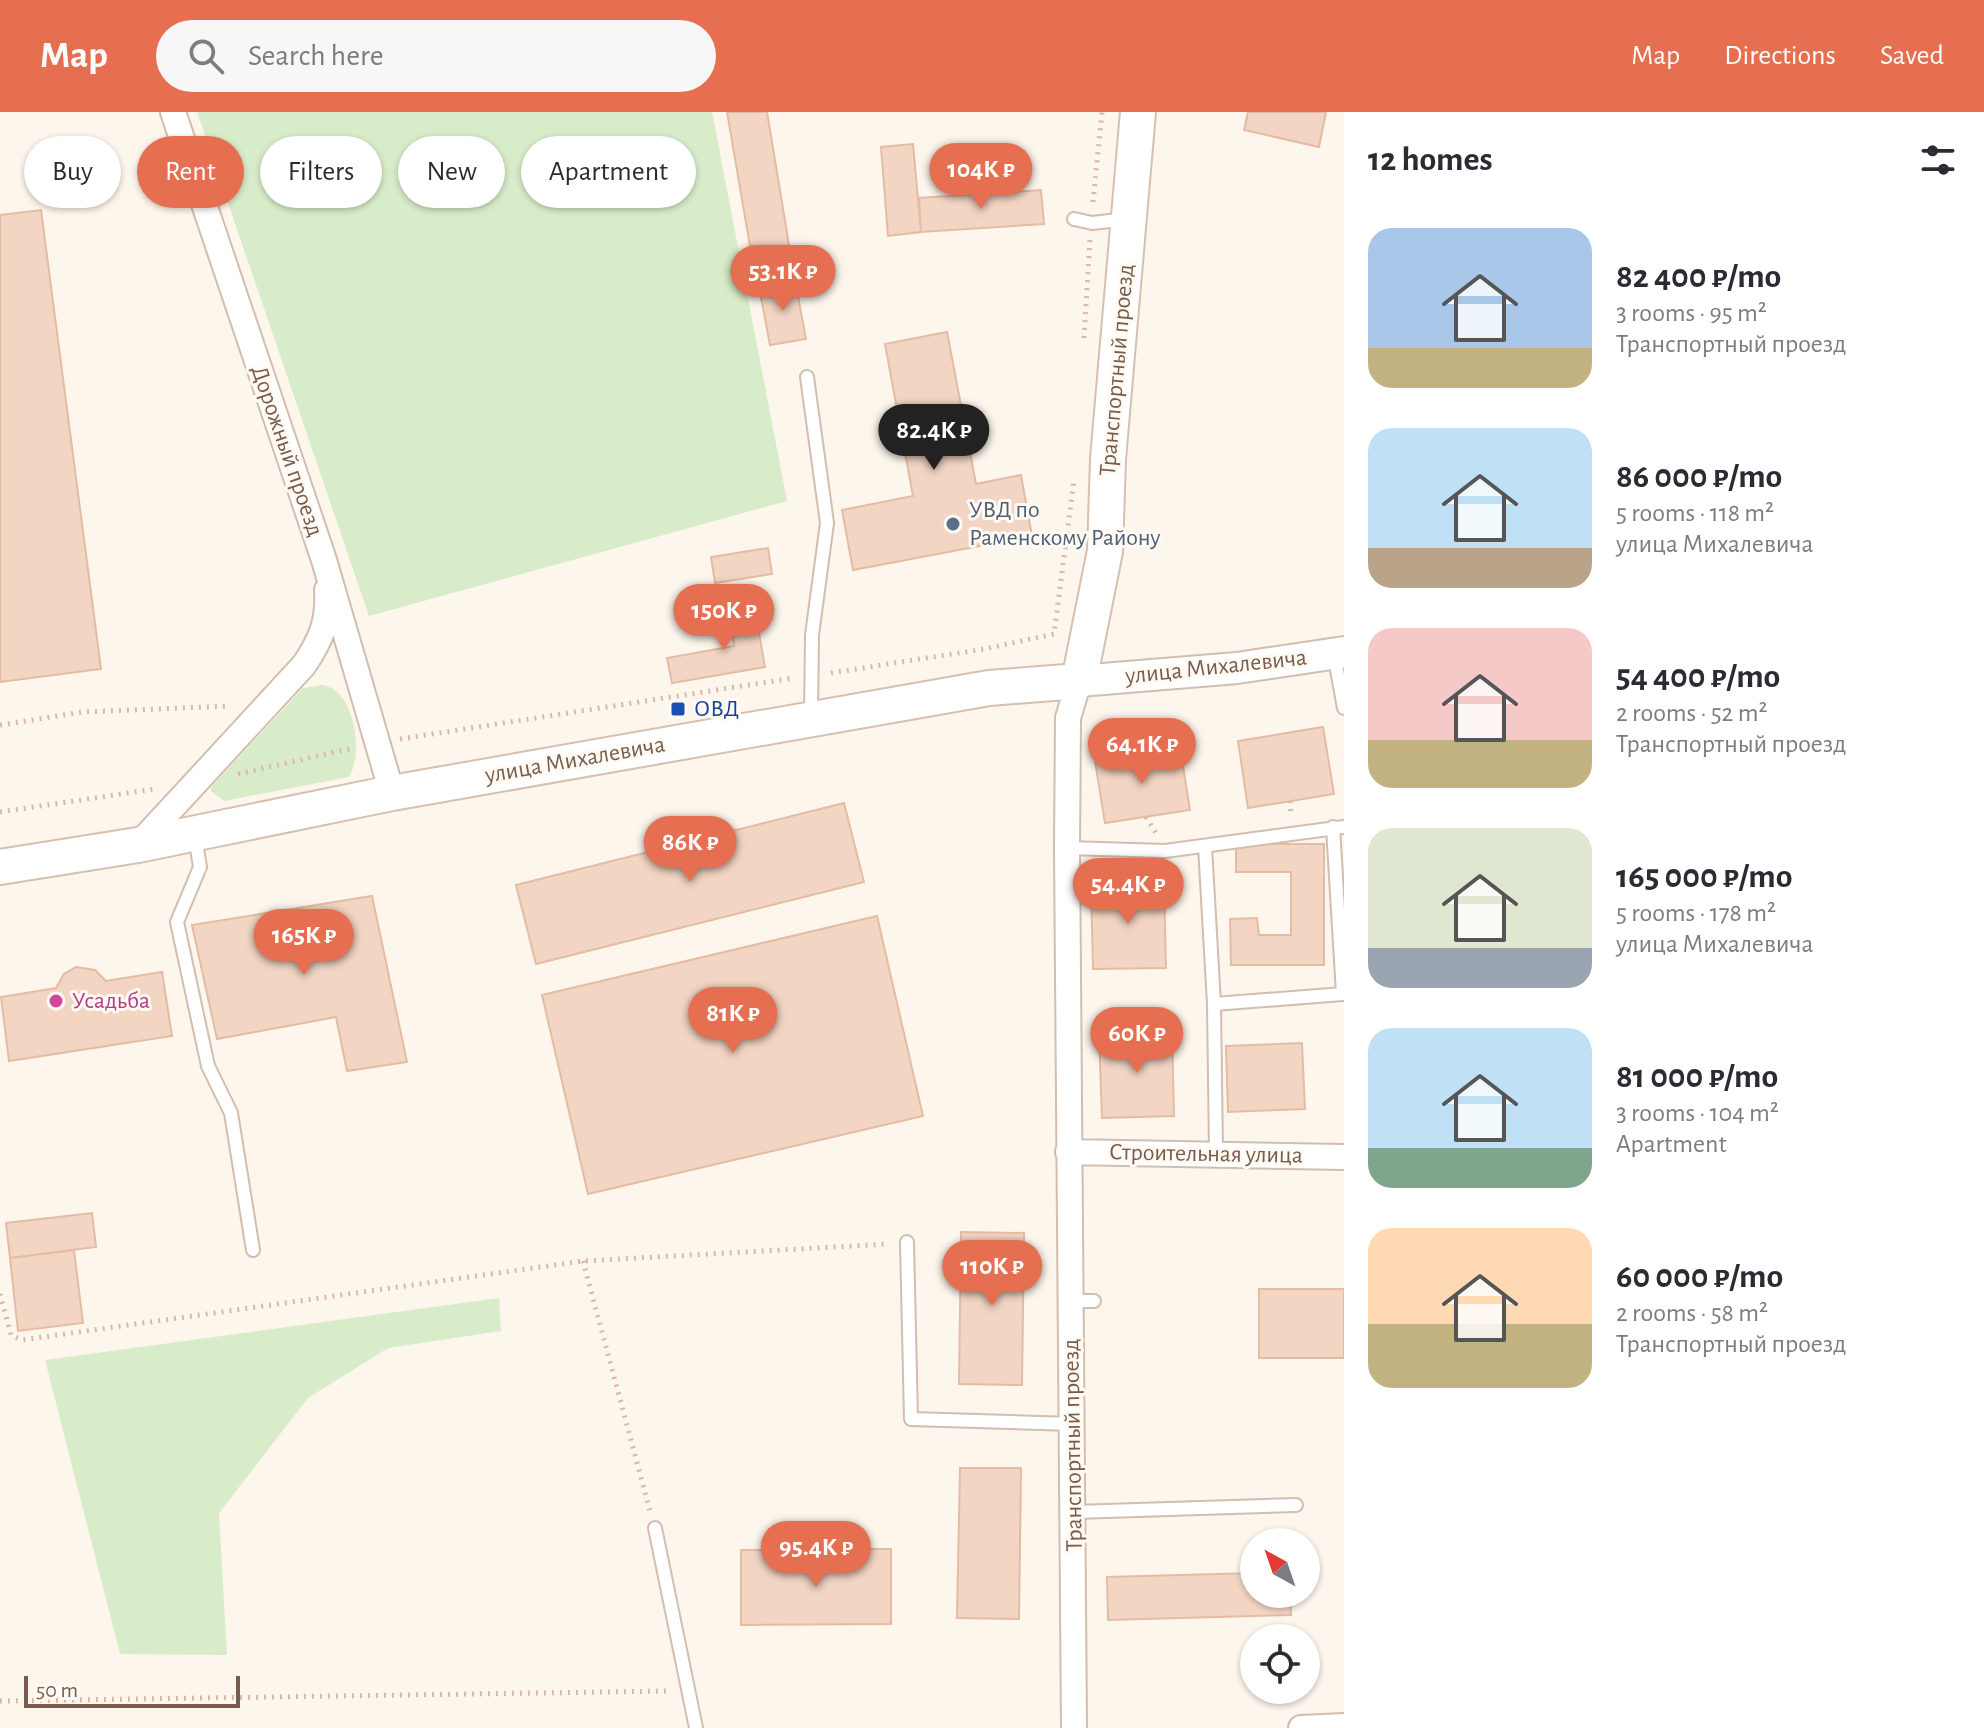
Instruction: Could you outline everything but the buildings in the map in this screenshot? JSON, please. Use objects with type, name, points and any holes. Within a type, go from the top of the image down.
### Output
[{"type":"main road","name":"Транспортный проезд","points":[[1079,681],[1105,551],[1108,459],[1138,112]]},
{"type":"main road","name":"улица Михалевича","points":[[0,867],[138,845],[392,793],[989,688],[1079,681]]},
{"type":"street","name":"Дорожный проезд","points":[[173,112],[324,560],[392,793]]},
{"type":"street","points":[[138,845],[272,704],[321,640],[328,613],[324,560]]},
{"type":"street","name":"улица Михалевича","points":[[1079,681],[1237,668],[1339,653]]},
{"type":"street","name":"Транспортный проезд","points":[[1074,1728],[1072,1424],[1082,1301],[1068,1152],[1067,848],[1074,780],[1068,718],[1079,681]]},
{"type":"street","name":"Строительная улица","points":[[1068,1152],[1216,1152],[1344,1157]]},
{"type":"street","points":[[1301,1728],[1344,1726]]},
{"type":"lane","points":[[1074,219],[1092,223],[1131,218]]},
{"type":"lane","points":[[807,377],[827,523],[812,635],[811,719]]},
{"type":"lane","points":[[1339,653],[1344,708]]},
{"type":"lane","points":[[1067,848],[1165,851],[1339,827],[1344,994],[1214,1004]]},
{"type":"lane","points":[[195,833],[200,867],[177,922],[208,1066],[231,1113],[253,1250]]},
{"type":"lane","points":[[1205,846],[1214,1004],[1216,1152]]},
{"type":"lane","points":[[907,1242],[911,1419],[1072,1424]]},
{"type":"lane","points":[[1074,1512],[1296,1505]]},
{"type":"lane","points":[[655,1528],[696,1728]]},
{"type":"path","points":[[1084,346],[1102,112]]},
{"type":"path","points":[[398,740],[984,649],[1054,634],[1075,469]]},
{"type":"path","points":[[0,725],[82,712],[272,704]]},
{"type":"path","points":[[229,776],[358,747]]},
{"type":"path","points":[[0,812],[156,789]]},
{"type":"path","points":[[0,1294],[11,1335],[22,1340],[583,1261],[907,1242]]},
{"type":"path","points":[[583,1261],[655,1528]]},
{"type":"path","points":[[0,1701],[689,1691]]},
{"type":"green space","points":[[197,112],[712,112],[787,501],[369,616],[230,208],[244,208],[244,136],[205,136]]},
{"type":"green space","points":[[322,685],[333,689],[342,698],[354,724],[356,753],[349,777],[224,801],[210,790],[303,688]]},
{"type":"green space","points":[[499,1298],[501,1331],[388,1348],[308,1398],[219,1513],[227,1655],[120,1654],[45,1360]]},
{"type":"place","name":"УВД по Раменскому Району","points":[[953,524]]},
{"type":"place","name":"ОВД","points":[[678,709]]},
{"type":"place","name":"Усадьба","points":[[56,1001]]}]
